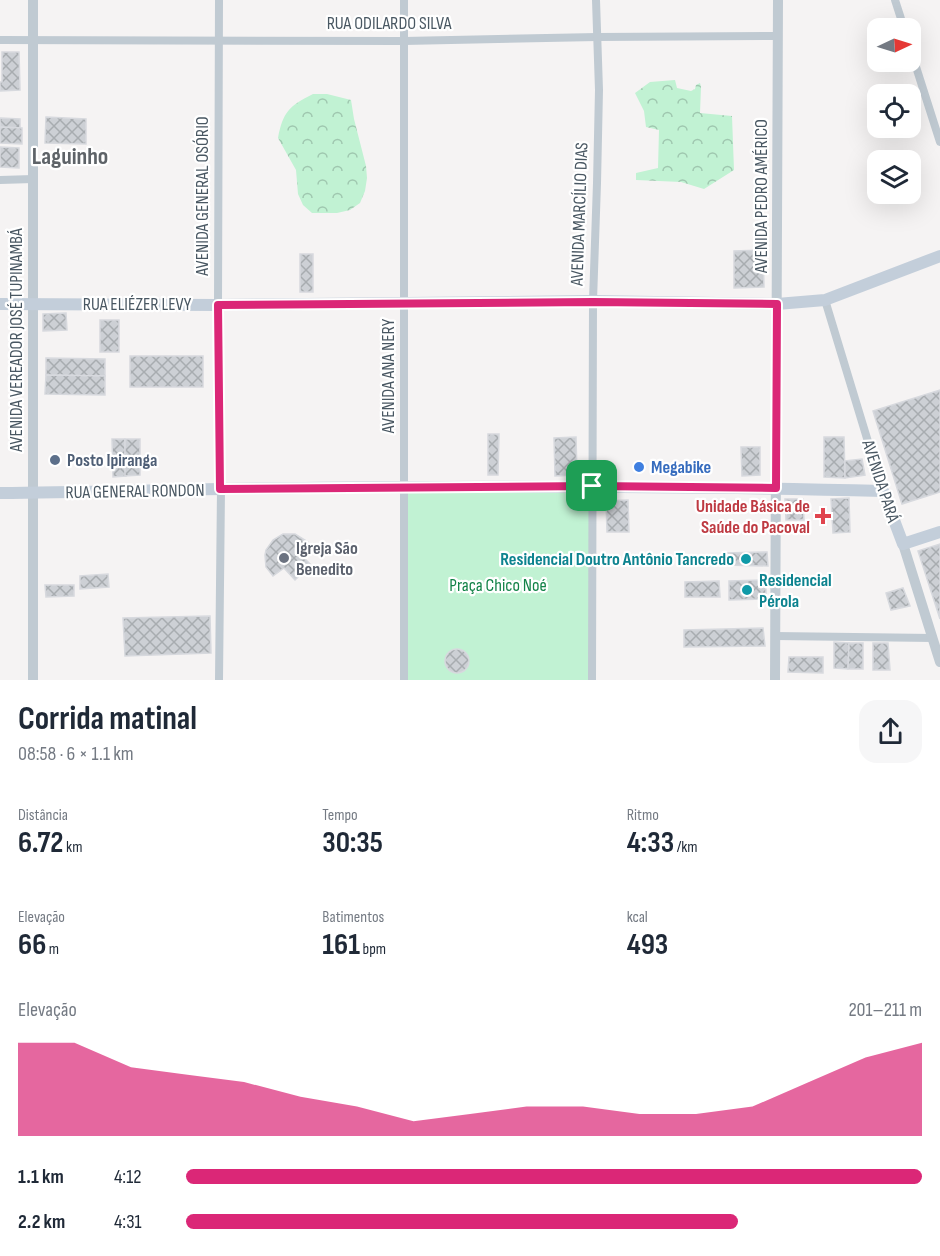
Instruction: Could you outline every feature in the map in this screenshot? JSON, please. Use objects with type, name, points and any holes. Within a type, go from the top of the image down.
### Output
[{"type":"main road","name":"RUA ELIÉZER LEVY","points":[[0,304],[593,302],[777,304],[825,300],[940,255]]},
{"type":"main road","name":"RUA GENERAL RONDON","points":[[0,493],[592,486],[883,491]]},
{"type":"main road","name":"AVENIDA PARÁ","points":[[883,491],[903,544]]},
{"type":"main road","points":[[903,544],[940,532]]},
{"type":"street","name":"AVENIDA VEREADOR JOSÉ TUPINAMBÁ","points":[[33,0],[33,680]]},
{"type":"street","name":"AVENIDA GENERAL OSÓRIO","points":[[219,0],[219,680]]},
{"type":"street","name":"AVENIDA ANA NERY","points":[[404,0],[404,680]]},
{"type":"street","name":"AVENIDA MARCÍLIO DIAS","points":[[592,680],[593,302],[598,90],[596,0]]},
{"type":"street","name":"AVENIDA PEDRO AMÉRICO","points":[[775,680],[778,0]]},
{"type":"street","points":[[895,0],[901,18]]},
{"type":"street","name":"RUA ODILARDO SILVA","points":[[0,40],[404,40],[597,36],[778,36]]},
{"type":"street","points":[[918,72],[940,141]]},
{"type":"street","points":[[0,180],[33,179]]},
{"type":"street","name":"AVENIDA PARÁ","points":[[825,300],[883,491]]},
{"type":"street","name":"AVENIDA PARÁ","points":[[903,544],[940,662]]},
{"type":"street","points":[[775,636],[933,638]]},
{"type":"green space","points":[[675,80],[677,88],[691,91],[700,83],[700,113],[732,116],[734,170],[704,189],[681,182],[636,180],[636,173],[658,168],[659,130],[646,127],[644,111],[635,93],[650,82]]},
{"type":"green space","points":[[313,94],[327,94],[351,100],[367,178],[360,203],[350,210],[337,213],[312,213],[303,205],[298,194],[296,170],[278,138],[282,122],[288,111],[298,102]]},
{"type":"green space","name":"Praça Chico Noé","points":[[404,488],[594,494],[596,680],[404,680]]},
{"type":"building","points":[[2,52],[19,52],[20,90],[0,91]]},
{"type":"building","points":[[46,117],[86,119],[86,144],[45,143]]},
{"type":"building","points":[[0,118],[20,119],[20,128],[0,127]]},
{"type":"building","points":[[0,127],[22,128],[22,144],[0,143]]},
{"type":"building","points":[[0,147],[19,148],[19,168],[0,167]]},
{"type":"building","points":[[763,250],[764,287],[734,288],[734,251]]},
{"type":"building","points":[[300,254],[313,254],[313,292],[300,292]]},
{"type":"building","points":[[66,313],[67,330],[43,331],[43,314]]},
{"type":"building","points":[[100,320],[119,320],[119,352],[100,352]]},
{"type":"building","points":[[130,356],[203,356],[203,387],[130,387]]},
{"type":"building","points":[[46,358],[105,359],[105,376],[46,375]]},
{"type":"building","points":[[46,375],[105,376],[105,395],[45,394]]},
{"type":"building","points":[[940,390],[940,492],[902,504],[873,411]]},
{"type":"building","points":[[488,434],[499,434],[498,475],[488,475]]},
{"type":"building","points":[[576,437],[577,475],[555,476],[554,438]]},
{"type":"building","points":[[824,437],[844,437],[845,478],[824,477]]},
{"type":"building","points":[[112,439],[125,439],[126,476],[113,477]]},
{"type":"building","points":[[125,439],[140,439],[140,475],[125,476]]},
{"type":"building","points":[[741,447],[760,447],[760,475],[742,476]]},
{"type":"building","points":[[862,459],[865,475],[845,478],[845,461]]},
{"type":"building","points":[[849,498],[850,532],[833,533],[831,499]]},
{"type":"building","points":[[785,499],[803,499],[804,520],[786,520]]},
{"type":"building","points":[[628,500],[629,532],[607,532],[606,501]]},
{"type":"building","name":"Igreja São Benedito","points":[[283,534],[295,534],[308,542],[300,554],[311,565],[295,580],[284,568],[273,576],[266,567],[266,550],[273,540]]},
{"type":"building","points":[[940,544],[940,619],[918,551]]},
{"type":"building","name":"Residencial Doutro Antônio Tancredo","points":[[767,552],[768,566],[725,565],[725,553]]},
{"type":"building","points":[[108,574],[109,587],[80,589],[80,576]]},
{"type":"building","name":"Residencial Pérola","points":[[766,580],[766,599],[729,600],[729,581]]},
{"type":"building","points":[[719,581],[720,597],[685,597],[685,582]]},
{"type":"building","points":[[45,585],[74,585],[74,596],[46,597]]},
{"type":"building","points":[[903,588],[910,606],[891,610],[886,593]]},
{"type":"building","points":[[210,616],[211,653],[125,656],[123,618]]},
{"type":"building","points":[[763,628],[765,646],[684,647],[684,630]]},
{"type":"building","points":[[834,642],[849,643],[848,669],[834,668]]},
{"type":"building","points":[[849,643],[863,643],[863,669],[848,669]]},
{"type":"building","points":[[873,643],[888,643],[890,670],[873,670]]},
{"type":"building","points":[[457,649],[466,652],[469,661],[466,670],[457,673],[448,670],[445,661],[448,652]]},
{"type":"building","points":[[789,657],[823,657],[823,673],[788,672]]},
{"type":"place","name":"Posto Ipiranga","points":[[55,460]]},
{"type":"place","name":"Megabike","points":[[639,467]]},
{"type":"place","name":"Unidade Básica de Saúde do Pacoval","points":[[823,516]]},
{"type":"place","name":"Igreja São Benedito","points":[[284,558]]},
{"type":"place","name":"Residencial Doutro Antônio Tancredo","points":[[746,559]]},
{"type":"place","name":"Residencial Pérola","points":[[747,590]]},
{"type":"district","name":"Laguinho","points":[[70,156]]},
{"type":"route","points":[[593,302],[777,304],[776,488],[592,486],[220,489],[218,305],[593,302]]}]
